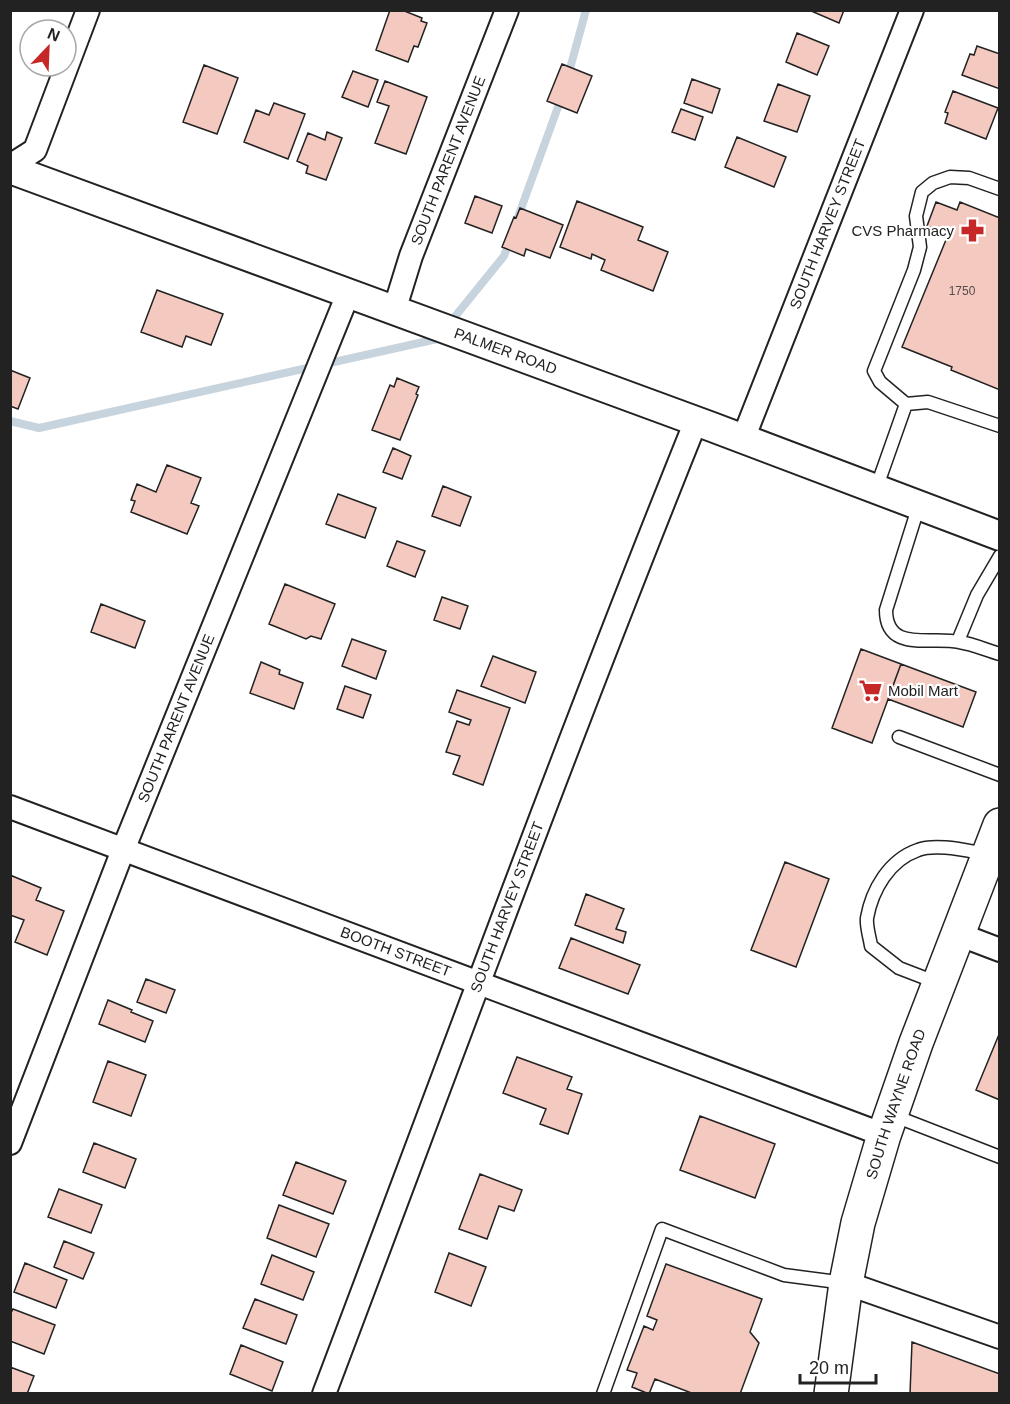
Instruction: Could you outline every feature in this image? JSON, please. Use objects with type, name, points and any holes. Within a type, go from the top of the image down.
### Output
[{"type":"main road","name":"SOUTH WAYNE ROAD","points":[[831,1394],[846,1283],[858,1223],[887,1125],[994,840]]},
{"type":"street","points":[[10,167],[35,150],[88,10]]},
{"type":"street","name":"SOUTH PARENT AVENUE","points":[[394,311],[411,256],[507,10]]},
{"type":"street","name":"SOUTH HARVEY STREET","points":[[743,439],[912,10]]},
{"type":"street","name":"PALMER ROAD","points":[[10,167],[696,421],[999,536]]},
{"type":"street","name":"SOUTH PARENT AVENUE","points":[[10,1143],[123,850],[348,294]]},
{"type":"street","name":"SOUTH HARVEY STREET","points":[[324,1394],[639,563],[696,421]]},
{"type":"street","name":"BOOTH STREET","points":[[10,807],[480,982],[887,1125]]},
{"type":"street","points":[[958,934],[999,950]]},
{"type":"street","points":[[846,1283],[999,1337]]},
{"type":"lane","points":[[999,189],[969,178],[950,177],[933,183],[922,192],[916,216],[920,247],[914,270],[874,371],[880,382],[906,404],[928,402],[999,426]]},
{"type":"lane","points":[[876,489],[906,404]]},
{"type":"lane","points":[[919,505],[886,609],[886,622],[892,633],[908,639],[958,641],[999,654]]},
{"type":"lane","points":[[958,641],[977,595],[999,556]]},
{"type":"lane","points":[[899,737],[999,775]]},
{"type":"lane","points":[[939,984],[899,968],[871,946],[866,920],[877,886],[894,864],[918,849],[943,848],[994,840]]},
{"type":"lane","points":[[887,1125],[999,1157]]},
{"type":"lane","points":[[603,1394],[663,1229],[784,1275],[846,1283]]},
{"type":"building","points":[[390,10],[402,10],[422,18],[421,21],[427,23],[418,47],[414,46],[408,62],[376,50]]},
{"type":"building","points":[[809,10],[844,10],[839,23]]},
{"type":"building","points":[[797,33],[829,46],[817,75],[786,62]]},
{"type":"building","points":[[977,46],[1000,54],[1000,89],[962,75],[970,54],[974,55]]},
{"type":"building","points":[[562,64],[592,76],[577,113],[547,101]]},
{"type":"building","points":[[204,65],[238,78],[217,134],[183,122]]},
{"type":"building","points":[[353,71],[378,80],[368,107],[342,97]]},
{"type":"building","points":[[692,79],[720,89],[712,113],[684,103]]},
{"type":"building","points":[[385,81],[427,97],[406,154],[375,143],[389,106],[377,102]]},
{"type":"building","points":[[778,84],[810,96],[797,132],[764,121]]},
{"type":"building","points":[[953,91],[998,108],[986,139],[945,123],[948,113],[945,112]]},
{"type":"building","points":[[274,103],[305,114],[288,159],[244,142],[256,110],[269,115]]},
{"type":"building","points":[[681,109],[703,117],[695,140],[672,132]]},
{"type":"building","points":[[327,132],[342,138],[326,180],[306,173],[308,166],[297,161],[308,133],[325,140]]},
{"type":"building","points":[[737,137],[786,157],[774,187],[725,167]]},
{"type":"building","points":[[475,196],[502,206],[492,233],[465,223]]},
{"type":"building","points":[[577,201],[643,227],[638,240],[668,252],[653,291],[601,270],[605,260],[592,254],[591,259],[560,247]]},
{"type":"building","name":"CVS Pharmacy","points":[[936,202],[957,210],[960,202],[1000,218],[1000,390],[902,347],[948,235],[927,226]]},
{"type":"building","points":[[520,208],[563,225],[550,258],[526,249],[524,256],[502,247]]},
{"type":"building","points":[[157,290],[223,314],[211,345],[186,336],[182,347],[141,332]]},
{"type":"building","points":[[10,370],[30,378],[18,409],[10,406]]},
{"type":"building","points":[[397,378],[419,387],[400,440],[372,430],[390,385],[394,387]]},
{"type":"building","points":[[393,448],[411,456],[402,479],[383,472]]},
{"type":"building","points":[[167,465],[201,478],[191,503],[199,506],[187,534],[131,512],[135,501],[131,500],[137,484],[156,492]]},
{"type":"building","points":[[443,486],[471,497],[460,526],[432,516]]},
{"type":"building","points":[[338,494],[376,508],[365,538],[326,524]]},
{"type":"building","points":[[397,541],[425,551],[415,577],[387,566]]},
{"type":"building","points":[[285,584],[335,604],[321,639],[311,636],[306,639],[269,624]]},
{"type":"building","points":[[442,597],[468,606],[460,629],[434,620]]},
{"type":"building","points":[[101,604],[145,621],[135,648],[91,632]]},
{"type":"building","points":[[352,639],[386,651],[376,679],[342,666]]},
{"type":"building","points":[[861,649],[901,664],[872,743],[832,728]]},
{"type":"building","points":[[493,656],[536,672],[525,703],[481,686]]},
{"type":"building","points":[[261,662],[280,670],[279,674],[303,683],[294,709],[250,693]]},
{"type":"building","points":[[901,664],[976,692],[963,727],[888,699]]},
{"type":"building","points":[[345,686],[371,695],[363,718],[337,709]]},
{"type":"building","points":[[457,690],[510,708],[483,785],[453,774],[460,756],[446,752],[457,721],[469,725],[471,720],[449,712]]},
{"type":"building","points":[[785,862],[829,879],[796,967],[751,950]]},
{"type":"building","points":[[10,875],[41,888],[36,900],[64,911],[47,955],[15,942],[24,920],[10,915]]},
{"type":"building","points":[[586,894],[624,909],[616,929],[626,932],[623,943],[575,925]]},
{"type":"building","points":[[571,938],[640,965],[628,994],[559,968]]},
{"type":"building","points":[[146,979],[175,990],[166,1013],[137,1002]]},
{"type":"building","points":[[108,1000],[153,1021],[145,1042],[99,1024]]},
{"type":"building","points":[[1000,1032],[1000,1100],[976,1090]]},
{"type":"building","points":[[517,1057],[572,1077],[567,1089],[582,1094],[568,1134],[540,1124],[546,1109],[503,1093]]},
{"type":"building","points":[[108,1061],[146,1075],[131,1116],[93,1102]]},
{"type":"building","points":[[700,1116],[775,1144],[755,1198],[680,1170]]},
{"type":"building","points":[[94,1143],[136,1159],[125,1188],[83,1172]]},
{"type":"building","points":[[296,1162],[346,1181],[333,1214],[283,1195]]},
{"type":"building","points":[[480,1174],[522,1190],[514,1211],[499,1206],[487,1239],[459,1229]]},
{"type":"building","points":[[59,1189],[102,1205],[91,1233],[48,1217]]},
{"type":"building","points":[[279,1205],[329,1224],[316,1257],[267,1238]]},
{"type":"building","points":[[64,1241],[94,1253],[83,1279],[54,1267]]},
{"type":"building","points":[[449,1253],[486,1267],[471,1306],[435,1292]]},
{"type":"building","points":[[272,1255],[314,1272],[303,1300],[261,1284]]},
{"type":"building","points":[[25,1263],[67,1280],[56,1308],[14,1292]]},
{"type":"building","points":[[666,1264],[762,1299],[750,1332],[759,1343],[740,1394],[694,1394],[655,1379],[649,1394],[632,1387],[637,1373],[627,1370],[644,1326],[653,1330],[657,1320],[647,1316]]},
{"type":"building","points":[[255,1299],[297,1315],[286,1344],[243,1328]]},
{"type":"building","points":[[13,1309],[55,1325],[44,1354],[10,1341],[10,1315]]},
{"type":"building","points":[[912,1342],[1000,1374],[1000,1394],[910,1394]]},
{"type":"building","points":[[241,1345],[283,1362],[272,1391],[230,1374]]},
{"type":"building","points":[[10,1367],[34,1376],[27,1394],[10,1394]]},
{"type":"waterway","points":[[568,76],[586,10]]},
{"type":"waterway","points":[[518,217],[562,96]]},
{"type":"waterway","points":[[449,324],[504,256],[510,240]]},
{"type":"waterway","points":[[10,421],[39,428],[437,339],[440,336]]},
{"type":"place","name":"CVS Pharmacy","points":[[972,231]]},
{"type":"place","name":"Mobil Mart","points":[[870,691]]}]
